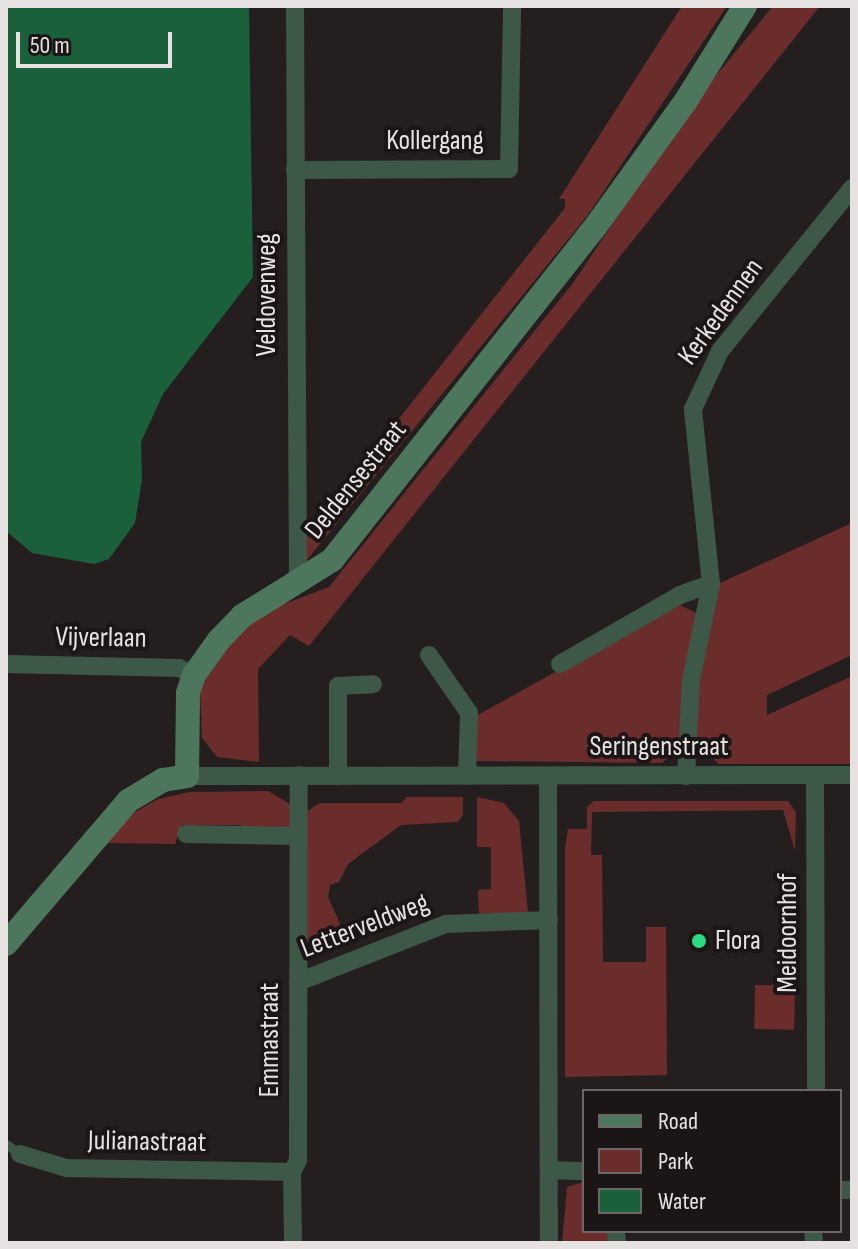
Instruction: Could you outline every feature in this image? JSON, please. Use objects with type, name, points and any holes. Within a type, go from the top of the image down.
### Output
[{"type":"street","name":"Veldovenweg","points":[[295,6],[298,584]]},
{"type":"street","name":"Kollergang","points":[[295,170],[509,169],[512,6]]},
{"type":"street","name":"Deldensestraat","points":[[194,675],[242,616],[298,584],[332,560],[593,230],[687,99],[745,6]]},
{"type":"street","name":"Kerkedennen","points":[[686,776],[691,680],[711,584],[692,439],[693,409],[702,381],[720,351],[852,188]]},
{"type":"street","points":[[560,664],[680,595],[711,584]]},
{"type":"street","points":[[429,655],[469,713],[467,776]]},
{"type":"street","name":"Vijverlaan","points":[[6,664],[179,668],[194,675]]},
{"type":"street","points":[[6,944],[128,801],[163,780],[187,776],[188,693],[194,675]]},
{"type":"street","points":[[338,776],[338,686],[373,684]]},
{"type":"street","name":"Emmastraat","points":[[293,1243],[292,1172],[298,1160],[299,775]]},
{"type":"street","name":"Meidoornhof","points":[[815,775],[816,1089]]},
{"type":"street","name":"Seringenstraat","points":[[187,776],[852,775]]},
{"type":"street","points":[[548,776],[549,1243]]},
{"type":"street","points":[[186,834],[298,836]]},
{"type":"street","name":"Letterveldweg","points":[[298,982],[446,924],[549,920]]},
{"type":"street","name":"Julianastraat","points":[[13,1149],[66,1168],[292,1172]]},
{"type":"street","points":[[549,1170],[582,1171]]},
{"type":"green space","points":[[682,6],[727,6],[588,215],[302,566],[305,538],[565,208],[565,199],[559,199]]},
{"type":"green space","points":[[773,6],[820,6],[309,646],[290,635],[258,669],[259,762],[217,757],[202,738],[200,688],[237,634],[263,612],[329,587],[573,283],[692,105]]},
{"type":"green space","points":[[852,523],[852,655],[767,695],[767,715],[852,676],[852,764],[719,764],[696,745],[698,691],[718,584]]},
{"type":"green space","points":[[678,604],[696,613],[682,745],[662,763],[474,761],[476,716]]},
{"type":"green space","points":[[268,791],[290,804],[290,828],[251,832],[241,825],[182,825],[175,844],[105,843],[135,812],[158,799],[190,792]]},
{"type":"green space","points":[[407,797],[463,797],[463,815],[458,822],[401,825],[348,864],[339,882],[330,885],[328,897],[344,933],[305,950],[304,813],[320,803],[401,803]]},
{"type":"green space","points":[[477,797],[504,803],[519,821],[528,913],[479,914],[478,890],[491,889],[491,847],[477,847]]},
{"type":"green space","points":[[594,801],[788,801],[796,812],[795,851],[783,810],[592,812],[591,855],[602,855],[603,962],[646,962],[646,927],[666,927],[667,1075],[565,1077],[565,848],[568,829],[587,829],[587,807]]},
{"type":"green space","points":[[755,985],[795,986],[794,1030],[754,1029]]},
{"type":"green space","points":[[582,1183],[582,1233],[608,1233],[608,1243],[562,1243],[567,1187]]},
{"type":"water","points":[[6,6],[249,6],[253,277],[163,394],[141,442],[142,480],[135,523],[109,559],[94,564],[32,553],[6,531]]},
{"type":"place","name":"Flora","points":[[699,941]]}]
